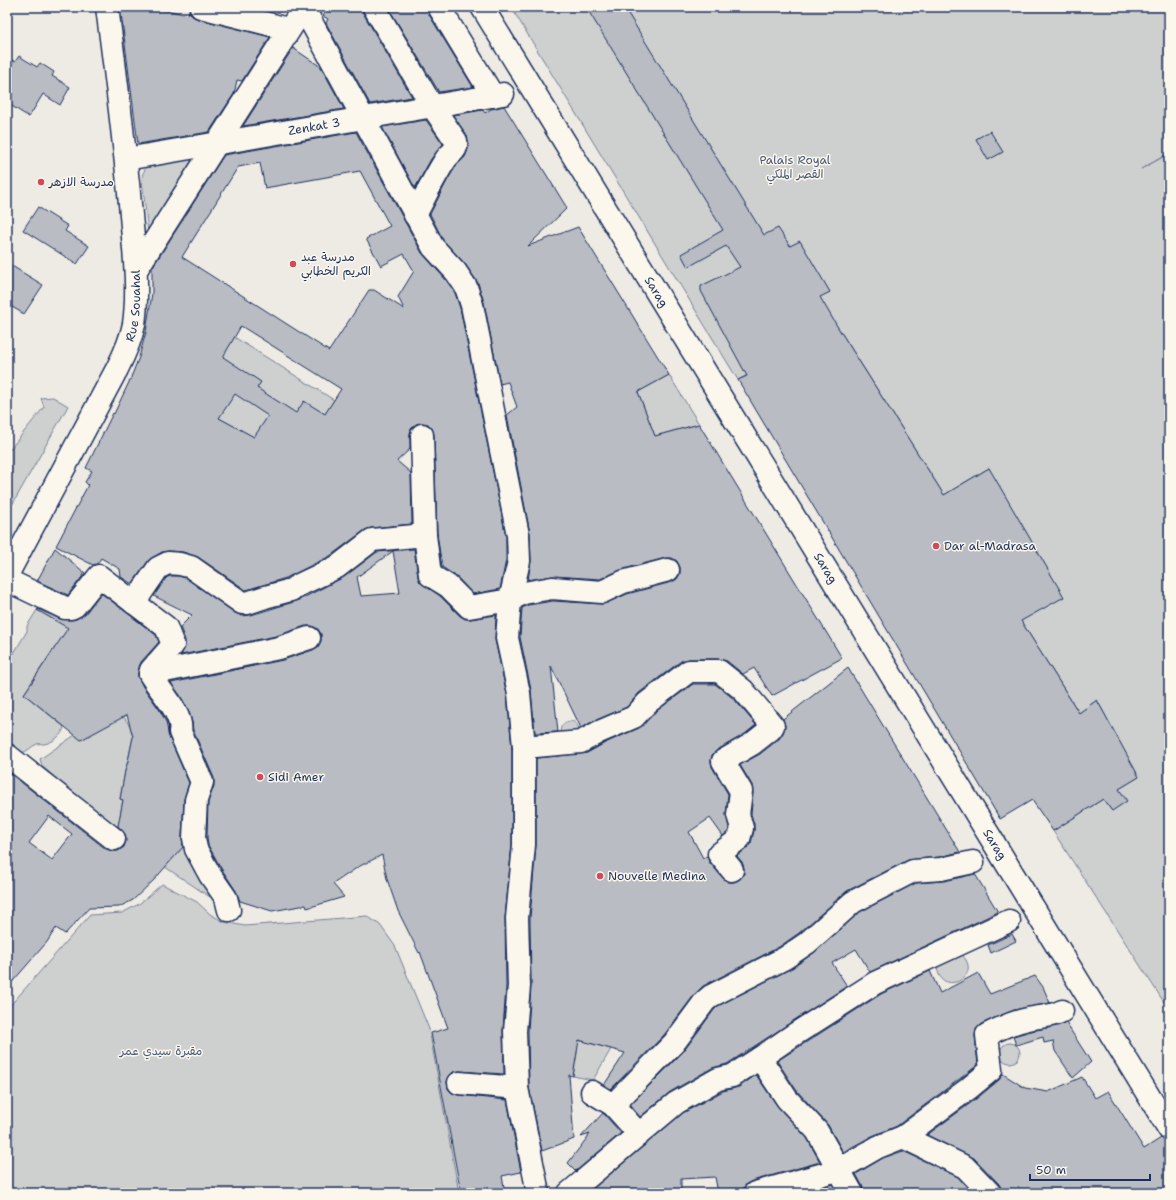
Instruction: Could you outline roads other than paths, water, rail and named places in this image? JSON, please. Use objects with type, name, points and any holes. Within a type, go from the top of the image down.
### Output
[{"type":"street","name":"Rue Souahal","points":[[7,575],[126,351],[134,325],[136,270],[126,159],[107,7]]},
{"type":"street","points":[[201,7],[288,30]]},
{"type":"street","points":[[136,270],[303,7],[433,247],[456,272],[466,287],[472,305],[518,535],[519,561],[510,600],[507,638],[519,693],[524,747],[524,845],[517,918],[520,986],[514,1031],[517,1088],[538,1193]]},
{"type":"street","points":[[374,7],[432,106],[456,141],[457,146],[447,158],[415,215]]},
{"type":"street","name":"Zenkat 3","points":[[126,159],[498,95],[439,7]]},
{"type":"street","name":"Sarag","points":[[482,7],[1169,1130]]},
{"type":"street","points":[[422,435],[426,535],[430,575],[448,586],[469,607],[510,600],[524,593],[552,588],[602,592],[623,582],[668,570]]},
{"type":"street","points":[[134,603],[158,568],[168,563],[191,567],[242,603],[246,603],[291,590],[336,567],[372,540],[426,535]]},
{"type":"street","points":[[7,580],[65,608],[70,608],[78,603],[99,576],[166,628],[173,645],[151,670],[150,674]]},
{"type":"street","points":[[150,674],[279,648],[309,638]]},
{"type":"street","points":[[524,747],[581,742],[599,732],[634,717],[647,702],[689,671],[719,671],[743,690],[773,726],[772,729],[752,744],[723,761],[741,791],[738,815],[742,828],[739,839],[719,854],[732,870]]},
{"type":"street","points":[[150,674],[171,703],[181,727],[180,732],[202,782],[196,800],[194,838],[196,849],[210,875],[226,898],[229,910]]},
{"type":"street","points":[[7,755],[114,839]]},
{"type":"street","points":[[613,1105],[674,1043],[711,996],[785,958],[807,943],[853,902],[913,871],[941,869],[973,862]]},
{"type":"street","points":[[570,1193],[676,1103],[718,1078],[732,1076],[875,984],[1009,921]]},
{"type":"street","points":[[755,1193],[838,1170],[878,1147],[903,1137],[991,1070],[987,1035],[1005,1026],[1028,1019],[1055,1014],[1062,1010]]},
{"type":"street","points":[[760,1058],[787,1099],[817,1130],[852,1193]]},
{"type":"street","points":[[459,1083],[517,1088]]},
{"type":"street","points":[[592,1092],[613,1105],[639,1134]]},
{"type":"street","points":[[903,1137],[965,1168],[990,1193]]},
{"type":"place","name":"مدرسة الازهر","points":[[41,182]]},
{"type":"place","name":"مدرسة عبد الكريم الخطابي","points":[[293,264]]},
{"type":"place","name":"Dar al-Madrasa","points":[[936,546]]},
{"type":"place","name":"Sidi Amer","points":[[260,777]]},
{"type":"place","name":"Nouvelle Medina","points":[[600,876]]},
{"type":"park label","name":"Palais Royal القصر الملكي","points":[[795,167]]},
{"type":"park label","name":"مقبرة سيدي عمر","points":[[161,1051]]}]
